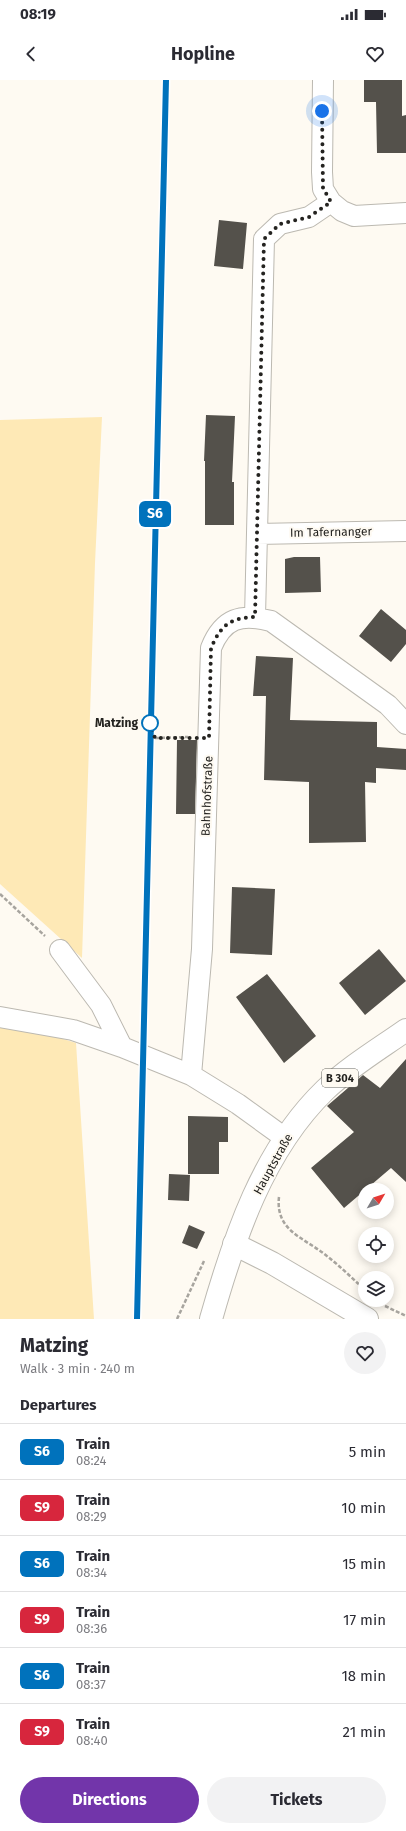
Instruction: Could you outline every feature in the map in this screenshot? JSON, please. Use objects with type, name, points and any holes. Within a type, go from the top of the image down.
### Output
[{"type":"main road","name":"Hauptstraße","points":[[211,1319],[234,1244],[263,1179],[285,1138],[307,1109],[326,1089],[406,1030]]},
{"type":"main road","points":[[234,1244],[272,1263],[367,1319]]},
{"type":"street","points":[[323,80],[323,188],[331,202],[342,211],[354,216],[406,213]]},
{"type":"street","points":[[255,617],[264,239],[280,224],[309,217],[331,202]]},
{"type":"street","name":"Im Tafernanger","points":[[257,534],[406,531]]},
{"type":"street","name":"Bahnhofstraße","points":[[191,1075],[202,950],[211,648],[217,635],[228,624],[239,618],[255,617],[271,621],[388,705],[406,724]]},
{"type":"street","points":[[60,950],[101,1005],[122,1047]]},
{"type":"street","points":[[0,1017],[73,1030],[122,1047],[191,1075],[238,1104],[285,1138]]},
{"type":"path","points":[[155,738],[209,738]]},
{"type":"path","points":[[0,894],[60,950]]},
{"type":"path","points":[[263,1179],[280,1188],[278,1208],[280,1216],[291,1232],[327,1256],[358,1284]]},
{"type":"path","points":[[389,1307],[406,1316]]},
{"type":"shaded area","points":[[102,417],[95,563],[82,958],[0,884],[0,420]]},
{"type":"shaded area","points":[[0,1025],[31,1029],[76,1043],[94,1319],[0,1319]]},
{"type":"building","points":[[364,80],[402,80],[402,116],[406,115],[406,153],[377,153],[376,102],[364,102]]},
{"type":"building","points":[[219,220],[247,223],[243,269],[214,266]]},
{"type":"building","points":[[206,415],[235,416],[232,482],[234,482],[234,525],[205,525],[204,461]]},
{"type":"building","points":[[294,557],[320,557],[321,592],[285,593],[285,559]]},
{"type":"building","points":[[381,609],[406,630],[406,644],[391,662],[359,636]]},
{"type":"building","points":[[256,656],[293,658],[290,720],[377,722],[377,747],[406,749],[406,770],[376,768],[376,783],[365,782],[366,842],[309,843],[309,782],[264,780],[266,696],[253,696]]},
{"type":"building","points":[[177,740],[197,740],[195,814],[176,814]]},
{"type":"building","points":[[232,887],[275,889],[272,955],[230,953]]},
{"type":"building","points":[[379,949],[406,981],[365,1015],[339,983]]},
{"type":"building","points":[[267,974],[316,1036],[284,1063],[236,997]]},
{"type":"building","points":[[406,1059],[406,1182],[391,1168],[373,1183],[358,1183],[358,1196],[344,1208],[311,1168],[354,1132],[327,1106],[363,1075],[380,1088]]},
{"type":"building","points":[[188,1116],[228,1117],[228,1142],[219,1142],[219,1174],[188,1174]]},
{"type":"building","points":[[169,1174],[190,1175],[189,1201],[168,1200]]},
{"type":"building","points":[[189,1225],[205,1232],[197,1249],[182,1243]]},
{"type":"railway","points":[[137,1319],[166,80]]},
{"type":"train","name":"S6","points":[[137,1319],[166,80]]},
{"type":"place","name":"Matzing","points":[[150,723]]},
{"type":"route","points":[[150,723],[155,738],[209,738],[211,648],[217,635],[228,624],[239,618],[255,617],[264,239],[280,224],[309,217],[331,202],[323,188],[322,111]]}]
